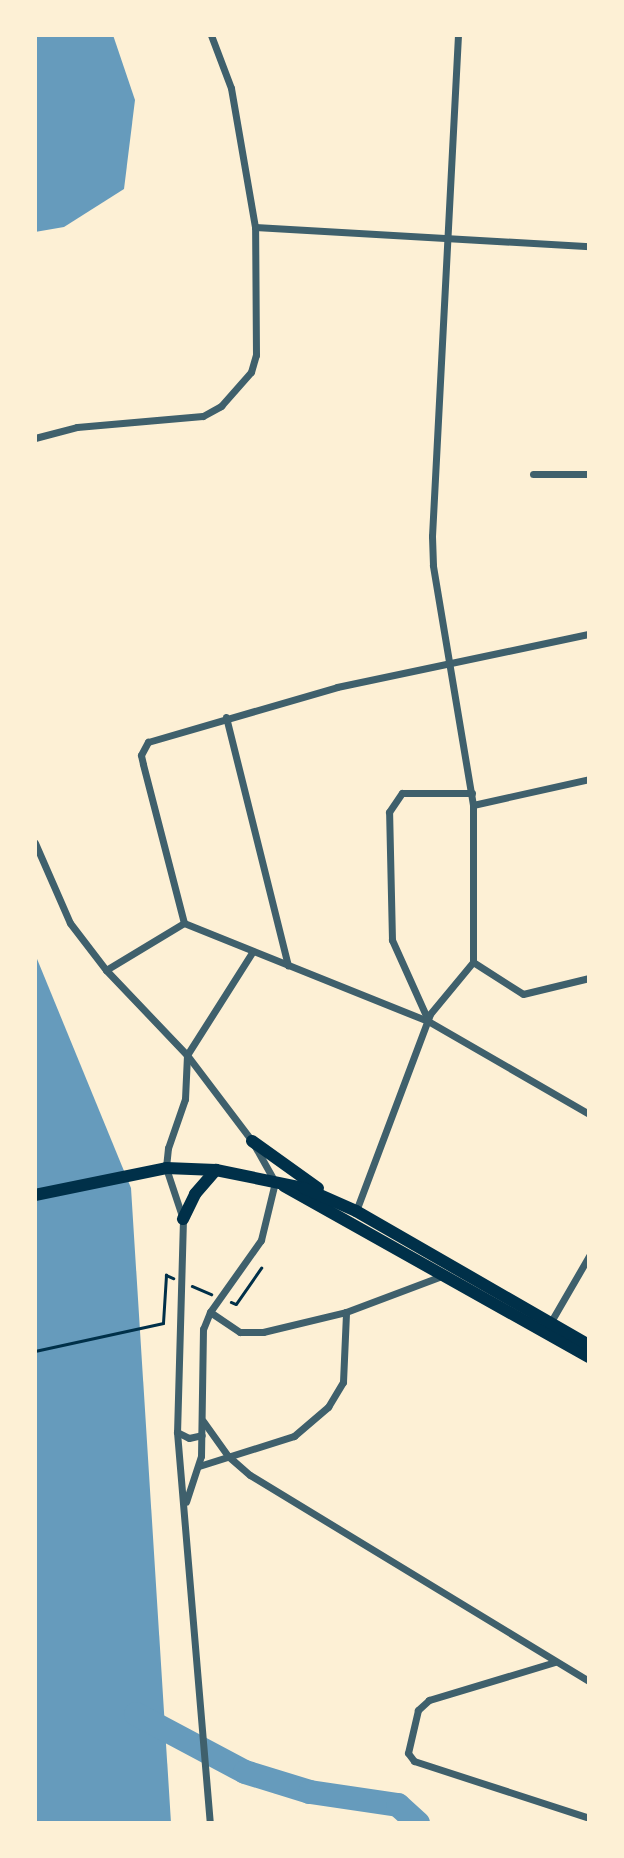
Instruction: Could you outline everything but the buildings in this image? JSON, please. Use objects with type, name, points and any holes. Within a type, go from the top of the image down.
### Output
[{"type":"main road","points":[[252,1141],[333,1198],[447,1270]]},
{"type":"main road","points":[[35,1195],[166,1168],[216,1170],[333,1198]]},
{"type":"main road","points":[[183,1219],[195,1194],[216,1170]]},
{"type":"main road","points":[[278,1183],[447,1270],[548,1327],[589,1345]]},
{"type":"main road","points":[[548,1327],[589,1357]]},
{"type":"street","points":[[35,438],[77,427],[203,416],[241,387],[256,355],[255,227],[231,88],[211,35]]},
{"type":"street","points":[[356,1211],[428,1021],[441,995],[473,962],[474,805],[448,664],[432,536],[458,35]]},
{"type":"street","points":[[255,227],[589,246]]},
{"type":"street","points":[[533,474],[589,474]]},
{"type":"street","points":[[184,923],[141,755],[153,739],[337,687],[589,634]]},
{"type":"street","points":[[226,717],[288,965]]},
{"type":"street","points":[[474,805],[589,779]]},
{"type":"street","points":[[428,1021],[392,940],[388,818],[394,799],[407,792],[472,793]]},
{"type":"street","points":[[35,843],[64,912],[106,970],[187,1055],[252,1141],[278,1183],[261,1240],[210,1312],[203,1329],[203,1421],[199,1466],[184,1506]]},
{"type":"street","points":[[184,923],[428,1021],[589,1114]]},
{"type":"street","points":[[106,970],[184,923]]},
{"type":"street","points":[[210,1823],[177,1432],[183,1219],[166,1168],[168,1148],[185,1099],[187,1055],[253,951]]},
{"type":"street","points":[[473,962],[523,994],[589,978]]},
{"type":"street","points":[[548,1327],[589,1256]]},
{"type":"street","points":[[210,1312],[240,1332],[251,1333],[346,1312],[447,1270]]},
{"type":"street","points":[[199,1466],[294,1436],[328,1406],[343,1382],[346,1312]]},
{"type":"street","points":[[203,1421],[228,1456],[250,1475],[589,1681]]},
{"type":"street","points":[[177,1432],[189,1438],[202,1435]]},
{"type":"street","points":[[555,1662],[429,1700],[418,1710],[408,1753],[414,1761],[589,1818]]},
{"type":"path","points":[[225,1299],[236,1304],[261,1268]]},
{"type":"path","points":[[35,1351],[163,1323],[166,1275],[178,1280]]},
{"type":"path","points":[[190,1285],[213,1294]]},
{"type":"water","points":[[35,35],[113,35],[135,100],[124,189],[64,227],[35,232]]},
{"type":"water","points":[[35,954],[131,1188],[171,1823],[35,1823]]},
{"type":"waterway","points":[[136,1714],[245,1772],[310,1792],[398,1805],[418,1823]]}]
